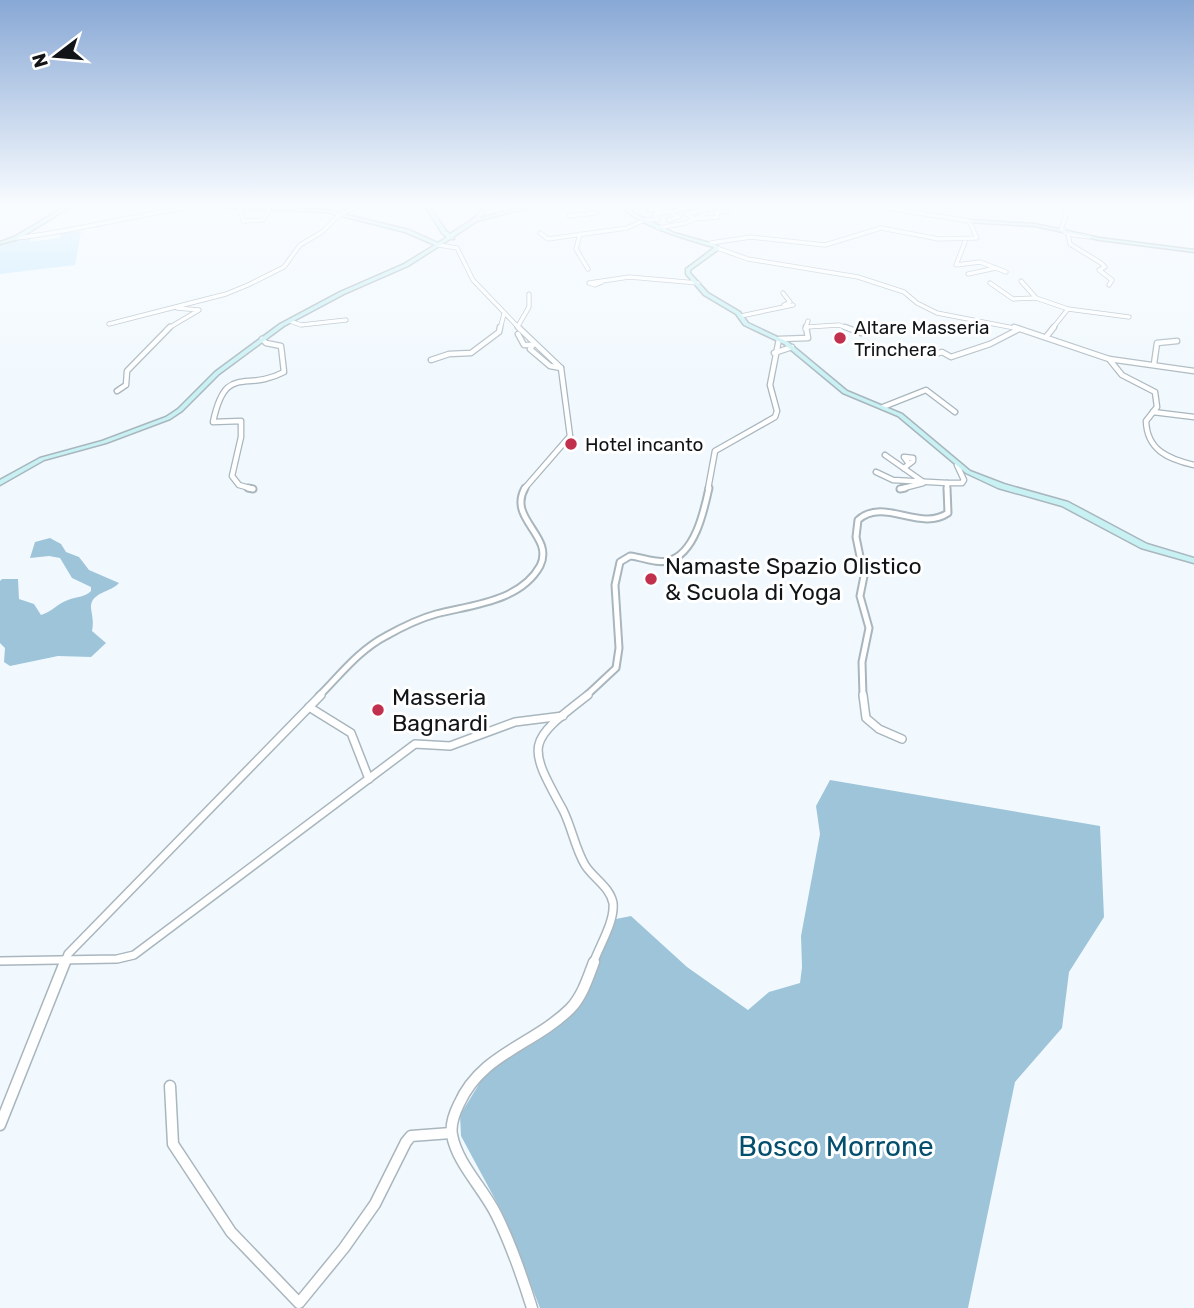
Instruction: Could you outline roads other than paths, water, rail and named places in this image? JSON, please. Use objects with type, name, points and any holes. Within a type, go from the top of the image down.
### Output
[{"type":"main road","points":[[0,483],[42,459],[96,444],[168,418],[180,410],[217,373],[262,339],[342,293],[405,265]]},
{"type":"main road","points":[[693,265],[688,269],[688,273],[706,294],[741,316],[750,327],[779,339],[845,392],[911,422],[957,465],[992,482],[1065,504],[1144,546],[1194,561]]},
{"type":"street","points":[[109,324],[226,294],[285,265]]},
{"type":"street","points":[[0,1125],[66,959],[367,647],[394,631],[425,618],[513,593],[539,568],[544,556],[543,549],[521,511],[520,499],[525,487],[570,436],[561,368],[472,280],[465,265]]},
{"type":"street","points":[[586,265],[588,269]]},
{"type":"street","points":[[785,265],[858,277],[904,292],[937,313],[1019,329],[1109,359],[1194,370]]},
{"type":"street","points":[[988,265],[1006,272]]},
{"type":"street","points":[[1104,265],[1105,267],[1099,270],[1112,280],[1108,285]]},
{"type":"street","points":[[968,274],[996,268]]},
{"type":"street","points":[[602,282],[639,278],[698,284]]},
{"type":"street","points":[[1021,281],[1036,298]]},
{"type":"street","points":[[990,283],[1013,299],[1036,298],[1068,309],[1129,317]]},
{"type":"street","points":[[783,293],[790,302],[783,306]]},
{"type":"street","points":[[518,326],[532,302],[529,294]]},
{"type":"street","points":[[741,316],[793,305]]},
{"type":"street","points":[[117,391],[126,385],[127,371],[166,330],[199,310],[168,307]]},
{"type":"street","points":[[1046,337],[1068,309]]},
{"type":"street","points":[[431,360],[449,354],[471,352],[499,332],[504,314]]},
{"type":"street","points":[[290,321],[301,326],[346,320]]},
{"type":"street","points":[[532,1308],[520,1268],[495,1213],[455,1146],[451,1133],[452,1119],[463,1092],[484,1065],[506,1049],[552,1025],[574,1006],[594,961],[613,907],[608,888],[587,868],[568,820],[540,772],[536,748],[544,734],[615,673],[620,646],[615,622],[618,607],[616,578],[620,562],[630,556],[665,562],[679,556],[686,549],[707,502],[715,451],[777,414],[769,397],[779,339],[808,338],[805,329],[808,324],[839,325],[861,333]]},
{"type":"street","points":[[932,355],[942,352],[951,356],[990,344],[1019,329]]},
{"type":"street","points":[[518,334],[524,345],[533,345],[530,349],[550,366],[561,368]]},
{"type":"street","points":[[253,489],[239,485],[232,476],[241,437],[241,421],[213,422],[221,394],[235,381],[273,377],[284,372],[281,346],[266,343],[262,339]]},
{"type":"street","points":[[1154,364],[1157,343],[1177,341]]},
{"type":"street","points":[[775,352],[792,349]]},
{"type":"street","points":[[1109,359],[1118,372],[1155,392],[1157,407],[1146,421],[1148,438],[1168,460],[1194,465]]},
{"type":"street","points":[[883,407],[926,390],[955,412]]},
{"type":"street","points":[[1153,412],[1194,417]]},
{"type":"street","points":[[886,455],[907,466],[925,481]]},
{"type":"street","points":[[876,471],[893,480],[963,482],[957,465]]},
{"type":"street","points":[[900,489],[925,481]]},
{"type":"street","points":[[902,739],[879,729],[866,718],[860,688],[869,628],[860,590],[864,579],[858,557],[856,533],[862,516],[867,514],[894,512],[919,519],[944,517],[948,513],[947,483]]},
{"type":"street","points":[[309,707],[351,733],[369,779]]},
{"type":"street","points":[[0,961],[117,959],[134,955],[415,744],[450,746],[515,722],[563,716]]},
{"type":"street","points":[[170,1086],[173,1144],[231,1232],[299,1303],[341,1255],[387,1186],[403,1143],[411,1136],[451,1133]]},
{"type":"place","name":"Altare Masseria Trinchera","points":[[840,338]]},
{"type":"place","name":"Hotel incanto","points":[[571,444]]},
{"type":"place","name":"Namaste Spazio Olistico & Scuola di Yoga","points":[[651,579]]},
{"type":"place","name":"Masseria Bagnardi","points":[[378,710]]},
{"type":"park label","name":"Bosco Morrone","points":[[836,1146]]}]
